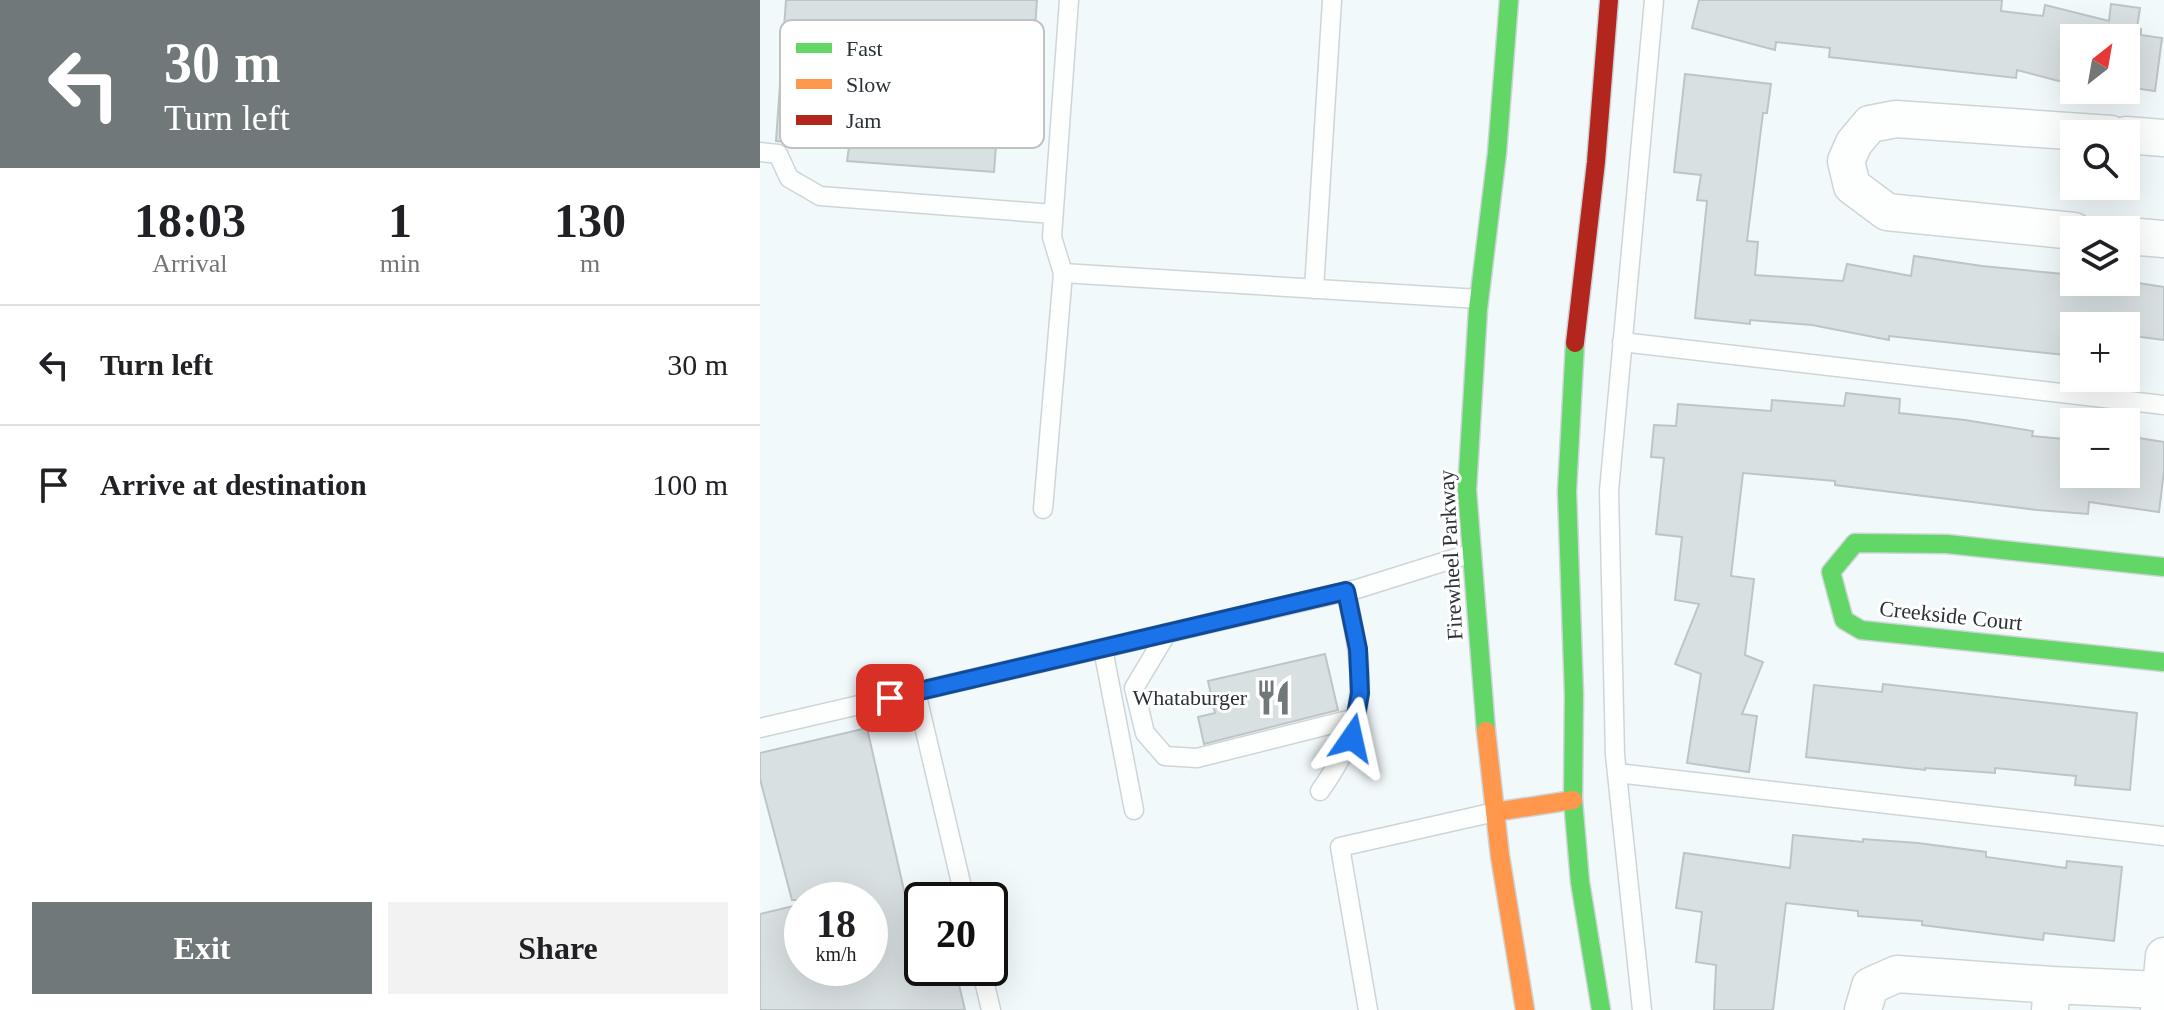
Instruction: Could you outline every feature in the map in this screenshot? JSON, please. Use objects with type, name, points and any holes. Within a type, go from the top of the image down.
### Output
[{"type":"main road","name":"Firewheel Parkway","points":[[1509,0],[1497,153],[1479,299],[1467,490],[1482,691],[1495,812],[1525,1010]]},
{"type":"main road","points":[[1601,1010],[1580,882],[1573,800],[1574,695],[1567,491],[1576,319],[1596,162],[1609,0]]},
{"type":"main road","name":"Creekside Court","points":[[2164,567],[1947,544],[1855,543],[1831,572],[1844,620],[1861,630],[2164,662]]},
{"type":"main road","points":[[1495,812],[1573,800]]},
{"type":"street","points":[[2060,130],[1896,119],[1870,124],[1854,143],[1846,161],[1852,186],[1887,212],[2060,230]]},
{"type":"street","points":[[2140,136],[2164,138]]},
{"type":"street","points":[[2140,237],[2164,239]]},
{"type":"street","points":[[1863,1010],[1870,986],[1897,974],[2051,998],[2161,985]]},
{"type":"lane","points":[[1043,509],[1063,273],[1052,237],[1069,0]]},
{"type":"lane","points":[[1314,289],[1332,0]]},
{"type":"lane","points":[[1642,1010],[1617,773],[1609,491],[1654,0]]},
{"type":"lane","points":[[760,152],[778,154],[789,178],[820,196],[1053,214]]},
{"type":"lane","points":[[1063,273],[1479,299]]},
{"type":"lane","points":[[1622,342],[2164,405]]},
{"type":"lane","points":[[760,728],[1346,591],[1472,553]]},
{"type":"lane","points":[[1320,791],[1352,738],[1360,693],[1358,649],[1346,591]]},
{"type":"lane","points":[[1167,633],[1134,688],[1145,733],[1165,756],[1197,758],[1356,718]]},
{"type":"lane","points":[[1103,649],[1134,810]]},
{"type":"lane","points":[[916,692],[961,882]]},
{"type":"lane","points":[[1617,773],[2164,836]]},
{"type":"lane","points":[[1368,1010],[1340,847],[1495,812]]},
{"type":"lane","points":[[985,986],[991,1010]]},
{"type":"building","points":[[786,0],[1037,0],[1036,20],[785,20]]},
{"type":"building","points":[[1699,0],[2002,0],[2001,11],[2043,16],[2045,5],[2109,21],[2111,4],[2140,8],[2138,24],[2060,24],[2060,81],[2017,70],[2016,78],[1829,57],[1830,48],[1776,42],[1775,50],[1692,28]]},
{"type":"building","points":[[2140,29],[2141,35],[2162,38],[2155,91],[2140,89]]},
{"type":"building","points":[[1685,74],[1771,84],[1767,113],[1763,113],[1747,241],[1758,242],[1755,275],[1843,281],[1847,264],[1911,276],[1914,256],[2060,274],[2060,296],[2140,296],[2140,283],[2164,287],[2164,340],[2140,337],[2140,312],[2060,312],[2060,354],[1889,336],[1889,340],[1812,325],[1750,320],[1750,324],[1695,318],[1707,201],[1697,200],[1701,175],[1674,172]]},
{"type":"building","points":[[780,85],[780,141],[776,141]]},
{"type":"building","points":[[849,148],[996,148],[994,172],[847,161]]},
{"type":"building","points":[[1846,393],[1900,399],[1899,413],[1965,420],[2033,431],[2032,436],[2060,439],[2060,488],[2140,488],[2140,438],[2164,442],[2159,512],[2089,502],[2088,514],[2037,510],[1835,485],[1835,481],[1743,473],[1731,576],[1754,579],[1745,655],[1763,662],[1742,714],[1757,716],[1749,772],[1687,763],[1701,674],[1675,664],[1699,604],[1675,600],[1682,537],[1656,534],[1664,458],[1651,457],[1654,425],[1676,426],[1678,404],[1771,411],[1772,400],[1844,406]]},
{"type":"building","name":"Whataburger","points":[[1325,654],[1338,710],[1204,744],[1198,717],[1215,713],[1208,681]]},
{"type":"building","points":[[1883,684],[2137,713],[2130,790],[2075,785],[2076,776],[1995,768],[1995,773],[1925,770],[1806,757],[1814,685],[1882,692]]},
{"type":"building","points":[[867,728],[904,890],[904,986],[959,986],[965,1010],[760,1010],[760,914],[784,908],[784,986],[888,986],[888,882],[787,882],[760,779],[760,753]]},
{"type":"building","points":[[1793,835],[1863,842],[1863,839],[1918,843],[1986,852],[1986,857],[2066,868],[2067,861],[2122,867],[2114,941],[2044,933],[2043,940],[1922,925],[1922,921],[1858,916],[1858,911],[1786,903],[1773,1010],[1714,1010],[1716,965],[1696,962],[1702,912],[1676,908],[1684,853],[1790,868]]},
{"type":"traffic: fast","points":[[1486,731],[1467,490],[1478,309],[1497,153],[1509,0]]},
{"type":"traffic: fast","points":[[1575,343],[1567,491],[1574,695],[1573,800],[1580,882],[1601,1010]]},
{"type":"traffic: fast","points":[[2164,567],[1947,544],[1855,543],[1831,572],[1844,620],[1861,630],[2164,662]]},
{"type":"traffic: slow","points":[[1486,731],[1500,856],[1525,1010]]},
{"type":"traffic: slow","points":[[1495,812],[1573,800]]},
{"type":"traffic: jam","points":[[1575,343],[1596,162],[1609,0]]},
{"type":"place","name":"Whataburger","points":[[1273,697]]},
{"type":"route","points":[[890,698],[1346,591],[1358,649],[1360,693],[1352,738]]}]
